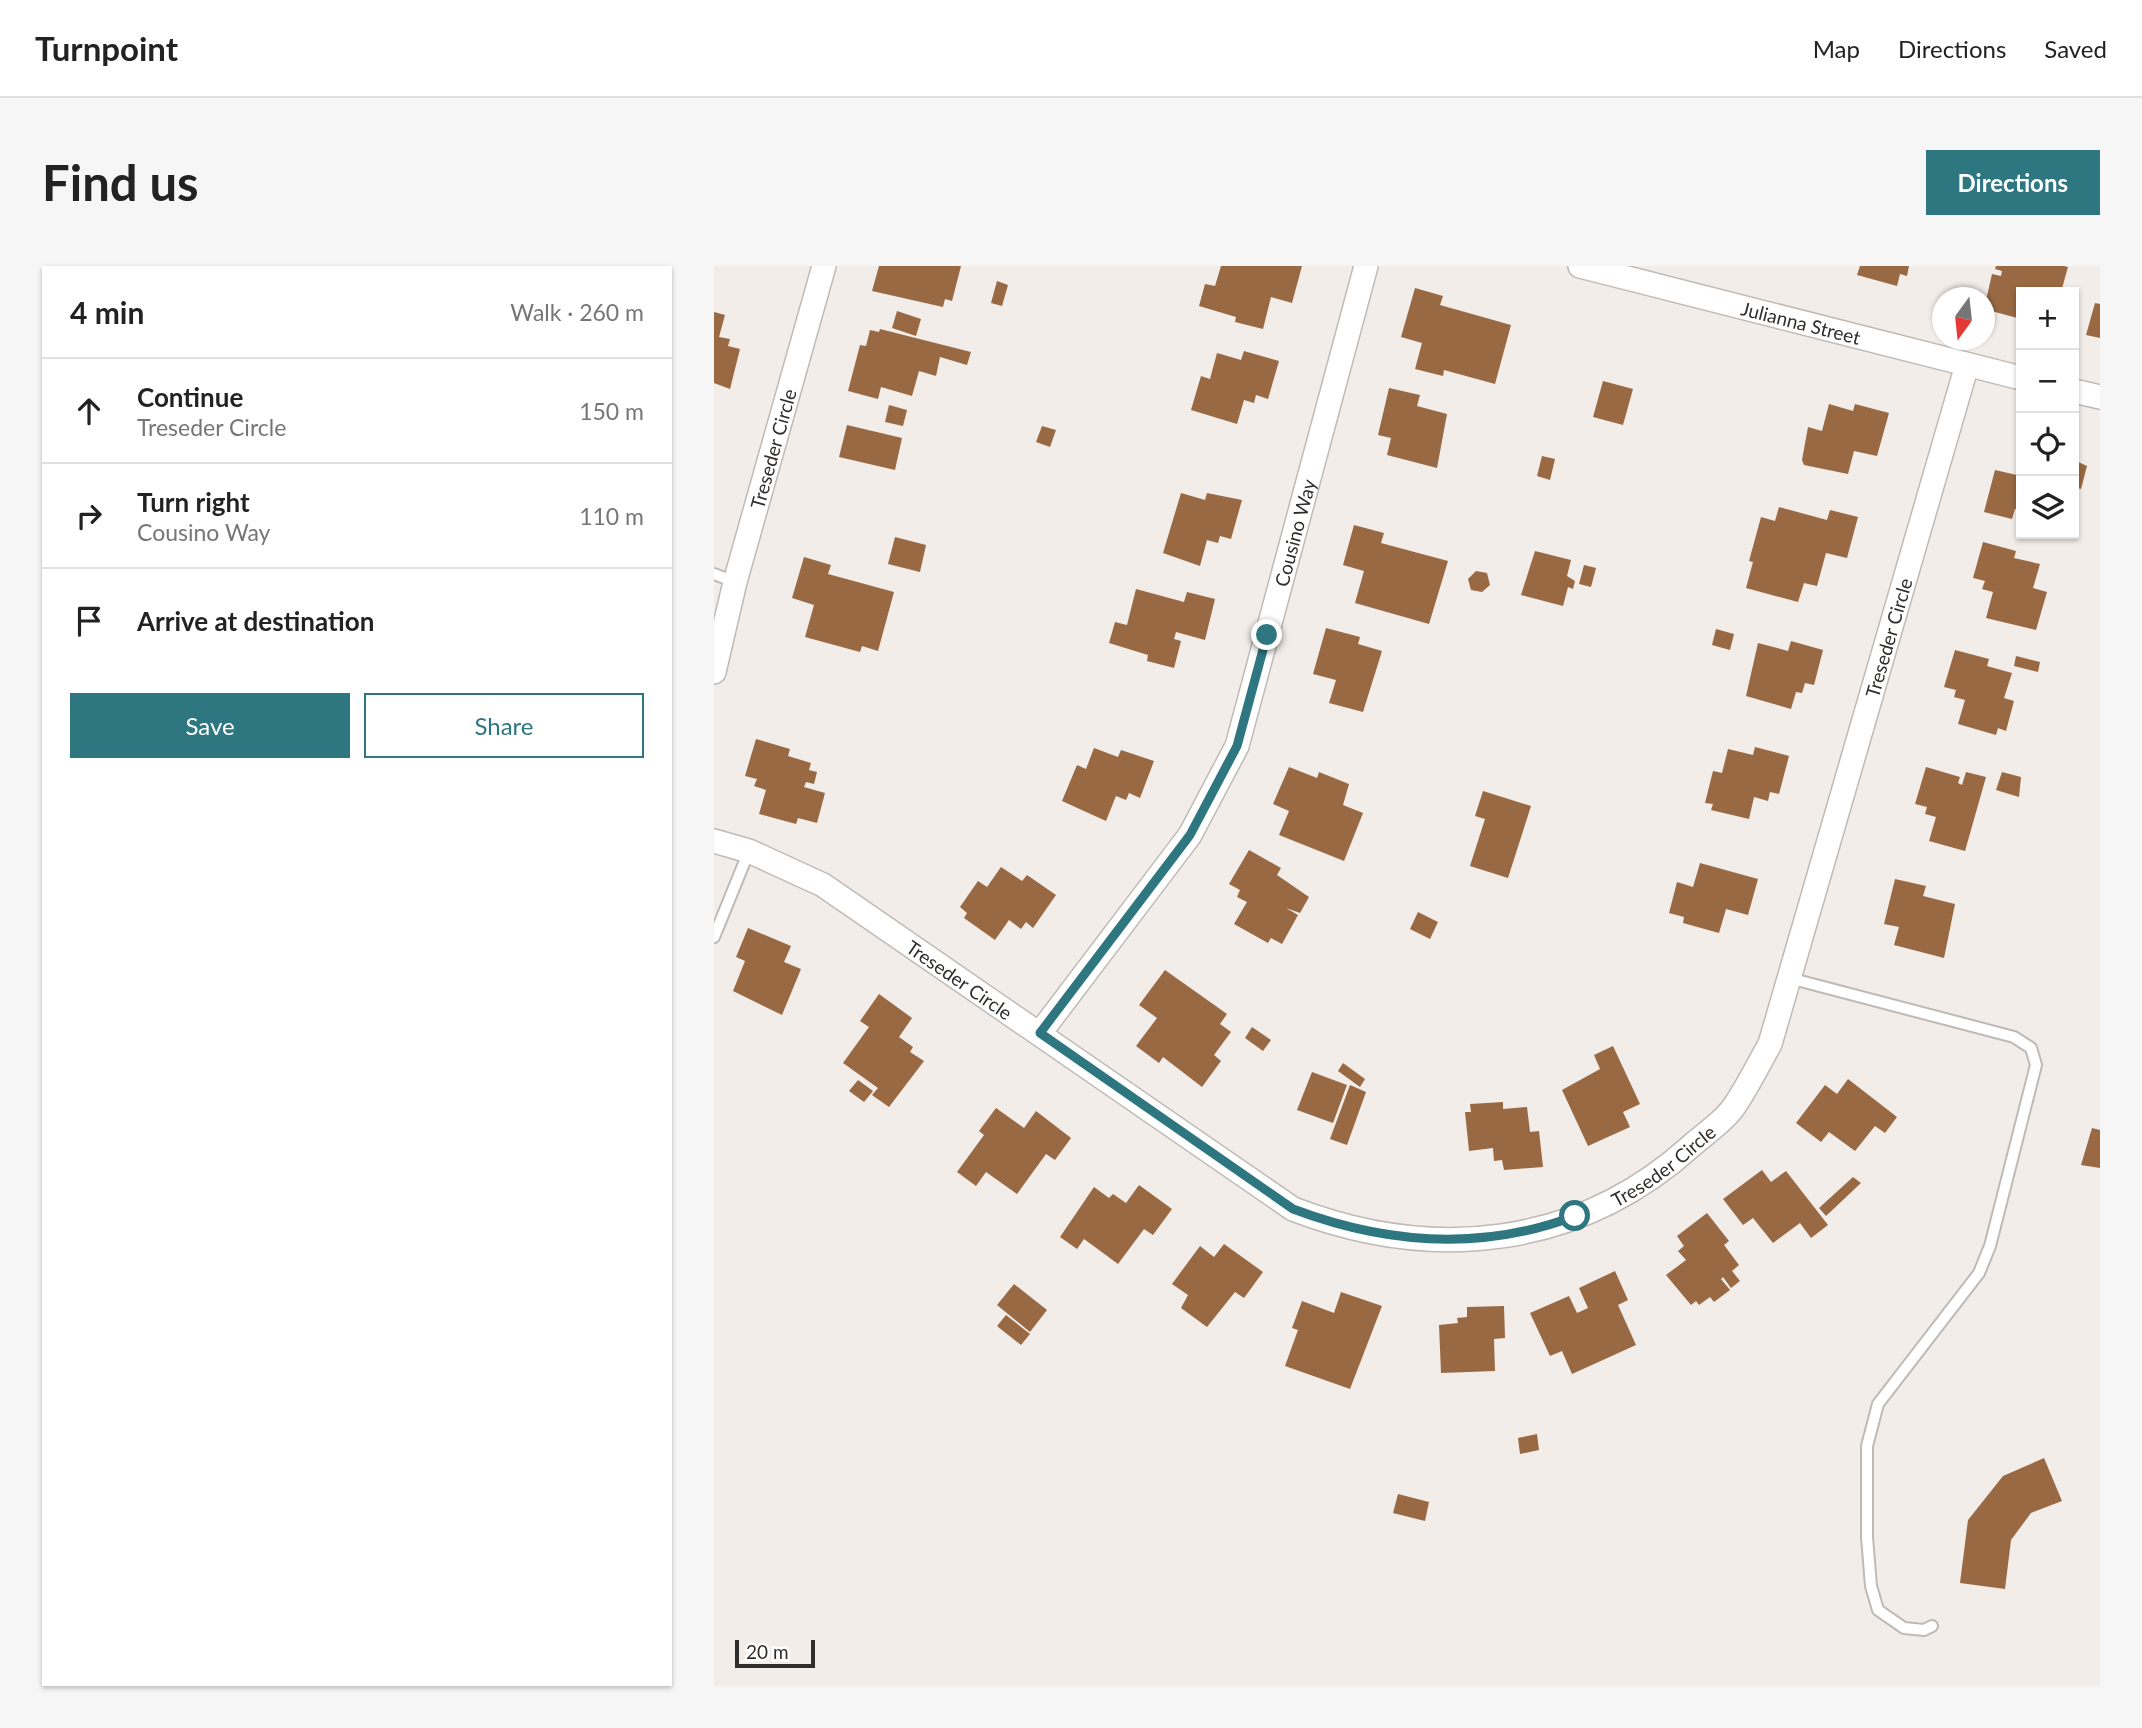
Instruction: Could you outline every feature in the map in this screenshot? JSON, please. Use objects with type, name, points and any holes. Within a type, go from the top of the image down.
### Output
[{"type":"street","name":"Treseder Circle","points":[[714,672],[724,578],[824,266]]},
{"type":"street","name":"Cousino Way","points":[[1040,1033],[1190,835],[1237,746],[1366,266]]},
{"type":"street","name":"Julianna Street","points":[[1580,266],[2016,377]]},
{"type":"street","name":"Treseder Circle","points":[[714,841],[749,851],[823,885],[1293,1209],[1329,1222],[1404,1239],[1482,1239],[1520,1233],[1590,1211],[1651,1177],[1732,1110],[1770,1044],[1967,365]]},
{"type":"street","points":[[2079,392],[2100,397]]},
{"type":"lane","points":[[714,937],[749,851]]},
{"type":"lane","points":[[1789,978],[2014,1037],[2031,1048],[2036,1065],[1990,1246],[1979,1273],[1878,1405],[1867,1446],[1867,1537],[1871,1586],[1878,1610],[1904,1628],[1924,1630],[1932,1626]]},
{"type":"building","points":[[879,266],[961,266],[952,301],[945,299],[943,307],[872,291]]},
{"type":"building","points":[[1221,266],[1302,266],[1292,303],[1271,297],[1263,329],[1235,322],[1236,317],[1199,306],[1205,284],[1215,286]]},
{"type":"building","points":[[1860,266],[1909,266],[1907,276],[1900,274],[1897,286],[1857,275]]},
{"type":"building","points":[[1996,266],[2068,267],[2062,287],[2016,287],[2016,318],[1995,312],[1995,287],[1989,287],[1992,274],[2001,276],[2002,271],[1995,269]]},
{"type":"building","points":[[997,281],[1008,285],[1002,306],[991,303]]},
{"type":"building","points":[[1415,288],[1443,296],[1440,305],[1511,325],[1495,384],[1444,370],[1443,376],[1415,369],[1422,343],[1401,337]]},
{"type":"building","points":[[2095,303],[2100,304],[2100,338],[2086,335]]},
{"type":"building","points":[[897,311],[921,319],[916,336],[892,328]]},
{"type":"building","points":[[714,312],[725,315],[719,337],[730,339],[728,346],[740,349],[730,389],[714,383]]},
{"type":"building","points":[[880,329],[971,352],[967,365],[940,357],[936,376],[919,371],[912,396],[881,387],[878,399],[848,391],[860,345],[866,346],[870,330],[879,332]]},
{"type":"building","points":[[1244,351],[1279,361],[1268,399],[1256,395],[1254,403],[1244,400],[1237,424],[1191,410],[1201,376],[1210,379],[1217,353],[1241,360]]},
{"type":"building","points":[[1603,381],[1633,389],[1623,425],[1593,417]]},
{"type":"building","points":[[1389,388],[1420,395],[1417,406],[1447,414],[1437,468],[1387,455],[1391,438],[1378,435]]},
{"type":"building","points":[[1829,404],[1853,411],[1855,404],[1889,413],[1877,456],[1854,451],[1848,474],[1804,465],[1802,460],[1808,427],[1822,431]]},
{"type":"building","points":[[889,405],[907,410],[903,426],[885,422]]},
{"type":"building","points":[[847,425],[902,438],[895,470],[839,457]]},
{"type":"building","points":[[1042,426],[1056,430],[1050,447],[1036,442]]},
{"type":"building","points":[[1542,456],[1555,459],[1550,480],[1537,476]]},
{"type":"building","points":[[2079,462],[2087,466],[2079,488]]},
{"type":"building","points":[[1995,470],[2016,475],[2016,509],[2012,519],[1984,512]]},
{"type":"building","points":[[1181,493],[1205,500],[1207,493],[1242,500],[1231,539],[1220,536],[1218,543],[1207,540],[1200,566],[1163,553]]},
{"type":"building","points":[[1779,507],[1827,520],[1830,510],[1858,517],[1847,558],[1826,553],[1817,586],[1804,583],[1798,602],[1746,588],[1753,562],[1749,561],[1761,517],[1775,521]]},
{"type":"building","points":[[1354,525],[1384,533],[1381,543],[1448,561],[1429,624],[1355,603],[1364,571],[1343,565]]},
{"type":"building","points":[[895,537],[926,545],[920,572],[888,564]]},
{"type":"building","points":[[1983,542],[2016,551],[2014,558],[2040,564],[2033,588],[2047,592],[2036,630],[1986,618],[1993,592],[1982,589],[1985,581],[1973,578]]},
{"type":"building","points":[[1535,551],[1571,560],[1567,576],[1575,581],[1573,589],[1568,587],[1563,606],[1521,595]]},
{"type":"building","points":[[804,557],[831,565],[828,574],[894,592],[878,651],[862,646],[860,652],[805,637],[814,605],[792,598]]},
{"type":"building","points":[[1584,565],[1596,568],[1591,587],[1579,584]]},
{"type":"building","points":[[1476,571],[1487,573],[1490,585],[1482,592],[1471,590],[1468,579]]},
{"type":"building","points":[[1136,589],[1184,602],[1187,592],[1215,599],[1205,640],[1176,632],[1174,639],[1181,641],[1174,668],[1147,661],[1148,655],[1109,643],[1115,622],[1127,625]]},
{"type":"building","points":[[1326,628],[1360,637],[1358,644],[1382,651],[1363,712],[1329,703],[1336,680],[1313,674]]},
{"type":"building","points":[[1716,629],[1734,634],[1730,650],[1712,645]]},
{"type":"building","points":[[1791,641],[1823,650],[1814,685],[1805,683],[1802,693],[1796,692],[1791,709],[1746,696],[1758,643],[1788,651]]},
{"type":"building","points":[[1955,650],[1989,659],[1987,666],[2012,673],[2004,698],[2014,701],[2006,731],[1998,728],[1996,735],[1958,724],[1965,700],[1954,697],[1956,690],[1944,687]]},
{"type":"building","points":[[2016,656],[2040,662],[2038,672],[2014,666]]},
{"type":"building","points":[[756,739],[790,749],[788,756],[811,763],[809,770],[817,772],[814,784],[806,782],[804,787],[825,793],[817,823],[798,818],[796,824],[759,814],[766,790],[754,786],[757,779],[745,776]]},
{"type":"building","points":[[1755,747],[1789,756],[1779,794],[1770,792],[1768,801],[1754,797],[1749,819],[1711,810],[1713,804],[1705,803],[1713,771],[1722,773],[1728,749],[1753,755]]},
{"type":"building","points":[[1094,748],[1118,757],[1121,750],[1154,761],[1140,798],[1129,793],[1126,800],[1116,796],[1106,821],[1062,801],[1077,765],[1086,769]]},
{"type":"building","points":[[1289,767],[1317,778],[1319,772],[1349,784],[1343,805],[1363,813],[1344,861],[1279,835],[1289,811],[1273,804]]},
{"type":"building","points":[[1926,767],[1960,777],[1958,783],[1962,785],[1966,772],[1986,777],[1965,851],[1929,841],[1936,817],[1925,814],[1927,807],[1915,804]]},
{"type":"building","points":[[2002,772],[2021,777],[2019,797],[1996,790]]},
{"type":"building","points":[[1483,791],[1531,806],[1508,878],[1470,866],[1485,819],[1475,816]]},
{"type":"building","points":[[1249,850],[1281,868],[1277,875],[1309,897],[1300,913],[1286,908],[1298,915],[1282,944],[1271,938],[1268,943],[1234,924],[1247,902],[1237,897],[1240,890],[1229,884]]},
{"type":"building","points":[[1700,863],[1758,879],[1748,915],[1726,909],[1719,933],[1683,923],[1684,917],[1669,913],[1677,882],[1693,887]]},
{"type":"building","points":[[1001,867],[1022,881],[1027,875],[1056,895],[1033,928],[1026,922],[1021,929],[1009,920],[995,940],[964,918],[967,913],[960,907],[978,881],[987,887]]},
{"type":"building","points":[[1895,879],[1926,886],[1923,896],[1955,904],[1944,958],[1894,945],[1899,927],[1884,924]]},
{"type":"building","points":[[1418,912],[1438,922],[1430,939],[1410,929]]},
{"type":"building","points":[[748,928],[791,946],[784,962],[801,969],[782,1015],[733,991],[745,961],[736,957]]},
{"type":"building","points":[[1165,970],[1227,1014],[1220,1024],[1231,1032],[1214,1055],[1221,1061],[1202,1087],[1163,1057],[1159,1063],[1136,1046],[1157,1018],[1139,1005]]},
{"type":"building","points":[[879,994],[912,1018],[899,1037],[913,1047],[910,1052],[924,1061],[889,1107],[872,1095],[878,1088],[843,1063],[869,1027],[860,1021]]},
{"type":"building","points":[[1252,1027],[1271,1040],[1263,1051],[1245,1038]]},
{"type":"building","points":[[1613,1046],[1640,1104],[1623,1112],[1630,1127],[1588,1146],[1562,1090],[1600,1069],[1594,1055]]},
{"type":"building","points":[[1343,1063],[1365,1079],[1360,1087],[1338,1071]]},
{"type":"building","points":[[1312,1072],[1347,1085],[1333,1123],[1297,1110]]},
{"type":"building","points":[[1848,1079],[1897,1117],[1885,1133],[1875,1126],[1855,1151],[1829,1132],[1821,1142],[1796,1123],[1825,1085],[1837,1094]]},
{"type":"building","points":[[858,1080],[873,1091],[864,1102],[849,1091]]},
{"type":"building","points":[[1350,1085],[1366,1092],[1347,1145],[1330,1139]]},
{"type":"building","points":[[1503,1102],[1503,1109],[1527,1107],[1530,1132],[1539,1131],[1543,1167],[1504,1170],[1502,1160],[1494,1161],[1493,1148],[1469,1151],[1465,1112],[1471,1112],[1470,1104]]},
{"type":"building","points":[[996,1108],[1024,1128],[1036,1111],[1071,1138],[1055,1160],[1046,1154],[1017,1194],[986,1172],[976,1186],[957,1172],[984,1135],[979,1131]]},
{"type":"building","points":[[2092,1128],[2100,1130],[2100,1168],[2081,1165]]},
{"type":"building","points":[[1762,1170],[1771,1182],[1786,1171],[1828,1225],[1811,1238],[1800,1223],[1773,1243],[1753,1218],[1743,1225],[1723,1199]]},
{"type":"building","points":[[1853,1177],[1861,1183],[1826,1216],[1819,1208]]},
{"type":"building","points":[[1139,1185],[1172,1209],[1153,1235],[1144,1229],[1118,1264],[1084,1239],[1077,1249],[1060,1237],[1094,1187],[1109,1198],[1113,1194],[1126,1203]]},
{"type":"building","points":[[1707,1213],[1729,1241],[1724,1245],[1739,1265],[1732,1271],[1740,1281],[1731,1288],[1723,1277],[1721,1279],[1730,1290],[1714,1302],[1710,1297],[1699,1305],[1696,1301],[1691,1305],[1666,1275],[1686,1260],[1678,1251],[1684,1246],[1677,1236]]},
{"type":"building","points":[[1224,1244],[1263,1272],[1244,1298],[1235,1292],[1207,1327],[1181,1308],[1188,1295],[1172,1284],[1200,1246],[1214,1257]]},
{"type":"building","points":[[1615,1271],[1628,1300],[1618,1305],[1636,1345],[1572,1374],[1562,1351],[1550,1356],[1530,1313],[1569,1296],[1577,1313],[1588,1308],[1579,1288]]},
{"type":"building","points":[[1014,1284],[1047,1310],[1030,1332],[997,1305]]},
{"type":"building","points":[[1341,1292],[1382,1306],[1350,1389],[1285,1366],[1298,1330],[1292,1328],[1302,1301],[1334,1313]]},
{"type":"building","points":[[1504,1306],[1505,1338],[1494,1339],[1495,1371],[1441,1373],[1439,1325],[1458,1323],[1457,1318],[1467,1317],[1467,1307]]},
{"type":"building","points":[[1006,1315],[1030,1334],[1021,1345],[997,1326]]},
{"type":"building","points":[[1537,1434],[1539,1450],[1520,1454],[1518,1438]]},
{"type":"building","points":[[2044,1458],[2062,1501],[2031,1513],[2011,1540],[2005,1589],[1960,1583],[1968,1520],[2003,1476]]},
{"type":"building","points":[[1398,1494],[1429,1502],[1425,1521],[1393,1513]]},
{"type":"route","points":[[1267,635],[1237,746],[1190,835],[1040,1033],[1293,1209],[1329,1222],[1404,1239],[1443,1241],[1520,1233],[1575,1216]]}]
